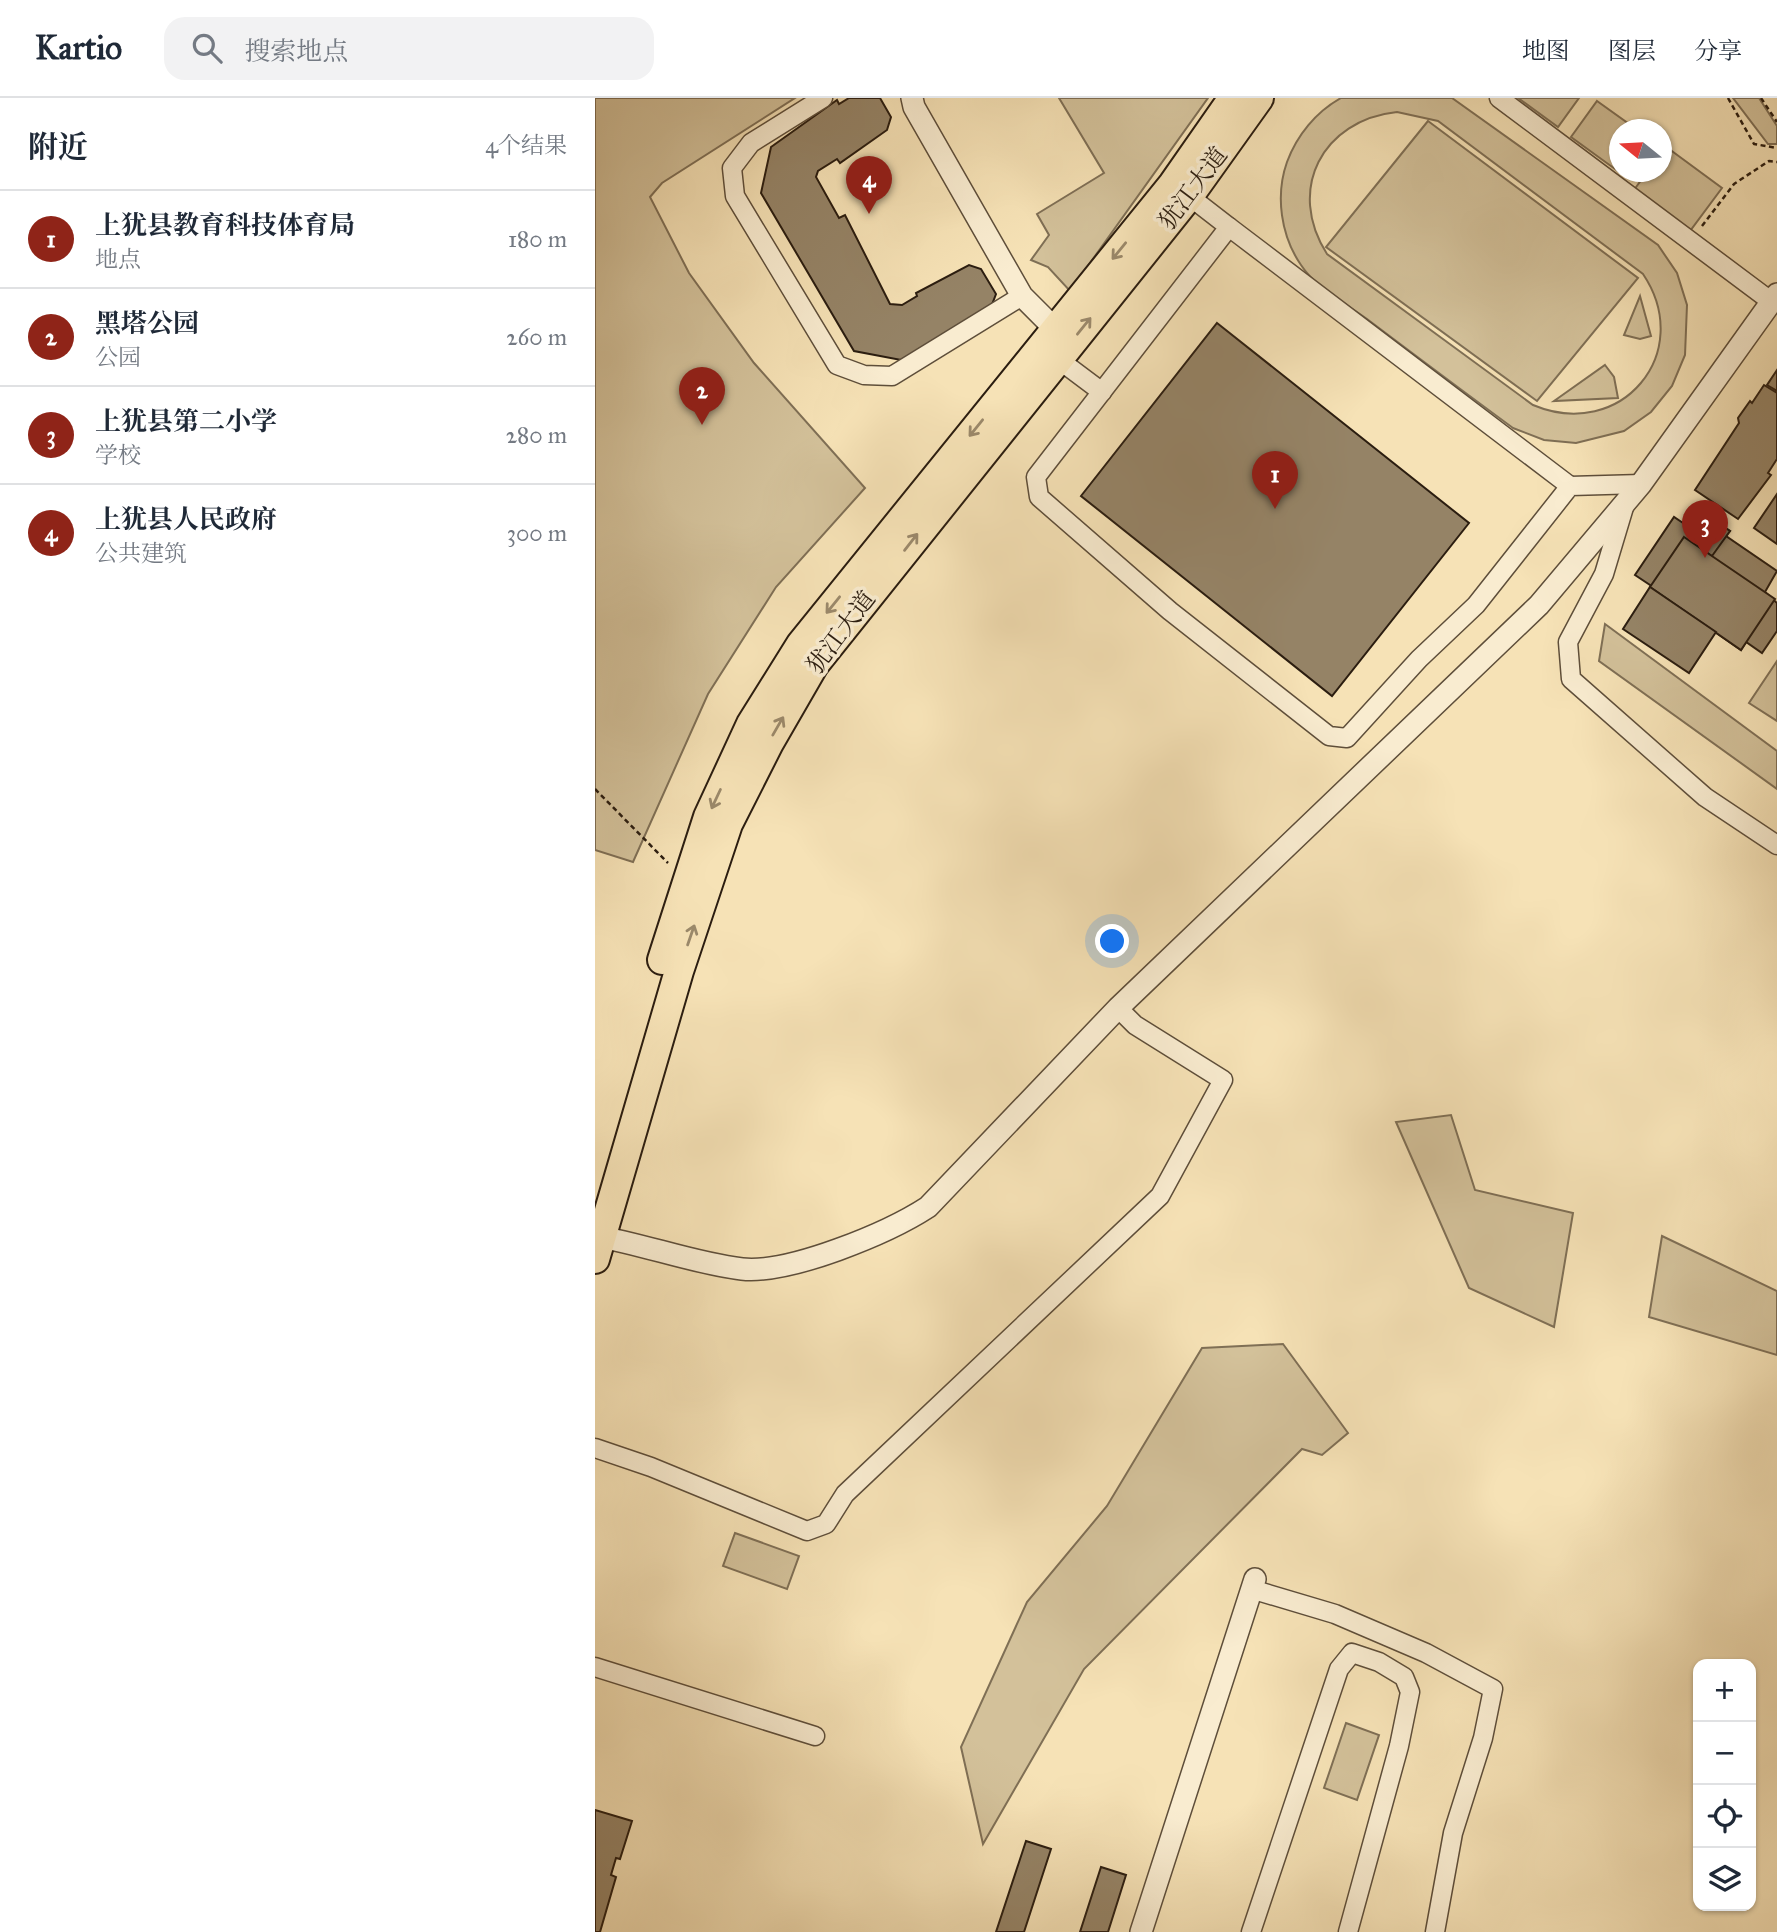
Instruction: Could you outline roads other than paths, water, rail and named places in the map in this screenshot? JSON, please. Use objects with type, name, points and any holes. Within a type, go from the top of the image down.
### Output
[{"type":"main road","name":"犹江大道","points":[[595,1199],[661,964],[708,817],[751,724],[801,644],[1173,184],[1233,98]]},
{"type":"main road","name":"犹江大道","points":[[597,1244],[679,971],[724,836],[768,743],[814,665],[1189,196],[1259,98]]},
{"type":"street","points":[[823,98],[751,143],[732,168],[735,197],[837,365],[864,375],[893,376],[1022,296]]},
{"type":"street","points":[[912,98],[914,107],[1022,296],[1055,329]]},
{"type":"street","points":[[597,1244],[745,1269],[783,1265],[901,1224],[928,1207],[1118,1008],[1539,605],[1641,484],[1774,298],[1499,98]]},
{"type":"street","points":[[1189,196],[1570,486],[1641,484]]},
{"type":"street","points":[[1229,227],[1036,477],[1039,497],[1170,611],[1329,736],[1347,738],[1419,659],[1476,605],[1570,486]]},
{"type":"street","points":[[1058,359],[1102,392]]},
{"type":"street","points":[[1625,503],[1604,574],[1568,642],[1571,679],[1705,797],[1777,845]]},
{"type":"street","points":[[595,1448],[651,1467],[807,1531],[825,1524],[845,1494],[1160,1196],[1223,1080],[1135,1025],[1118,1008]]},
{"type":"street","points":[[1141,1932],[1253,1584],[1335,1614],[1426,1653],[1493,1689],[1483,1738],[1453,1833],[1435,1932]]},
{"type":"street","points":[[1251,1932],[1339,1669],[1352,1653],[1379,1662],[1404,1677],[1410,1692],[1399,1746],[1348,1932]]},
{"type":"street","points":[[595,1667],[815,1735]]},
{"type":"place","name":"上犹县人民政府","points":[[869,214]]},
{"type":"place","name":"黑塔公园","points":[[702,425]]},
{"type":"place","name":"上犹县教育科技体育局","points":[[1275,509]]},
{"type":"place","name":"上犹县第二小学","points":[[1705,558]]}]
